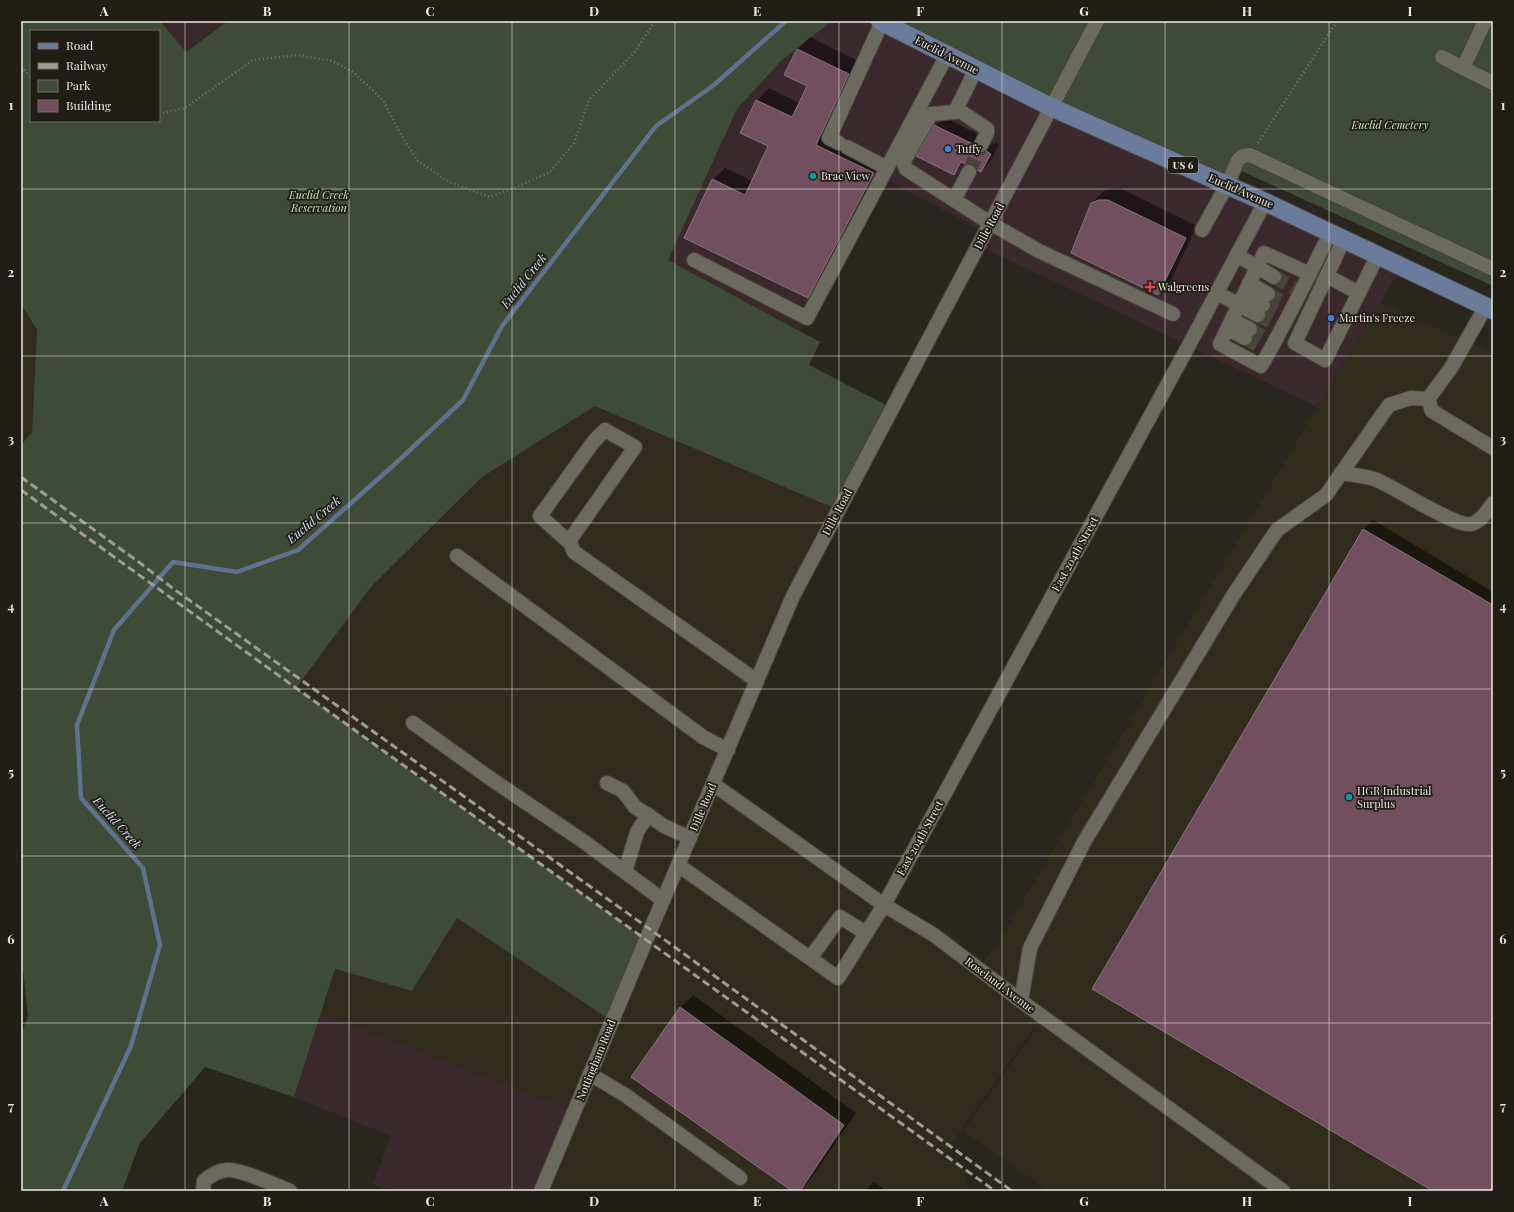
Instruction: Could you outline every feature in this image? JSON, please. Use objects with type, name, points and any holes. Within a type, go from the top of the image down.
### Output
[{"type":"main road","name":"Euclid Avenue","points":[[881,22],[1051,107],[1265,202],[1489,308]]},
{"type":"street","name":"Dille Road","points":[[651,930],[793,596],[1097,21]]},
{"type":"street","points":[[1463,68],[1484,21]]},
{"type":"street","points":[[881,22],[829,138],[887,168]]},
{"type":"street","points":[[694,260],[807,318],[947,55]]},
{"type":"street","points":[[1442,57],[1493,83]]},
{"type":"street","points":[[976,69],[955,112],[931,114],[905,159],[904,164],[906,169],[1039,251],[1173,314]]},
{"type":"street","points":[[957,109],[987,129],[987,133],[981,146]]},
{"type":"street","points":[[1202,230],[1227,185],[1238,160],[1243,156],[1250,155],[1493,269]]},
{"type":"street","points":[[954,200],[969,172]]},
{"type":"street","name":"East 204th Street","points":[[811,958],[838,978],[884,905],[1265,202]]},
{"type":"street","points":[[1310,274],[1264,253],[1220,344],[1261,366],[1277,329],[1297,290],[1310,274],[1337,236]]},
{"type":"street","points":[[1337,236],[1326,276],[1295,343],[1325,360],[1378,255]]},
{"type":"street","points":[[1236,255],[1274,277]]},
{"type":"street","points":[[1326,276],[1359,293]]},
{"type":"street","points":[[1217,293],[1256,317]]},
{"type":"street","points":[[1238,307],[1256,317]]},
{"type":"street","points":[[1238,307],[1256,317]]},
{"type":"street","points":[[1428,399],[1451,368],[1489,308]]},
{"type":"street","points":[[1021,1001],[1030,948],[1084,842],[1234,594],[1277,530],[1326,495],[1389,404],[1411,398],[1428,399]]},
{"type":"street","points":[[1428,399],[1432,411],[1493,448]]},
{"type":"street","points":[[570,543],[572,537],[634,447],[605,430],[594,441],[540,516],[570,543],[574,552],[757,681]]},
{"type":"street","points":[[1342,472],[1376,480],[1439,513],[1465,524],[1473,524],[1483,517],[1493,503]]},
{"type":"street","points":[[457,556],[703,737],[728,750]]},
{"type":"street","points":[[412,723],[583,841],[663,900]]},
{"type":"street","points":[[607,782],[623,791],[635,807],[664,826],[690,838]]},
{"type":"street","name":"Roseland Avenue","points":[[713,784],[884,905],[934,935],[1021,1001],[1281,1190]]},
{"type":"street","points":[[625,872],[637,832],[648,815]]},
{"type":"street","points":[[678,865],[811,958],[840,917],[866,932]]},
{"type":"street","name":"Nottingham Road","points":[[541,1191],[651,930]]},
{"type":"street","points":[[590,1074],[625,1094],[740,1178]]},
{"type":"street","points":[[204,1186],[212,1174],[228,1170],[256,1177],[290,1191]]},
{"type":"path","points":[[160,114],[185,108],[253,60],[298,55],[332,60],[354,72],[383,100],[400,133],[418,161],[449,182],[490,197],[550,172],[574,143],[589,100],[634,53],[655,21]]},
{"type":"path","points":[[1250,155],[1337,21]]},
{"type":"path","points":[[21,67],[30,76]]},
{"type":"shaded area","points":[[160,21],[228,21],[186,52]]},
{"type":"shaded area","points":[[832,21],[880,21],[1402,267],[1317,407],[978,245],[985,232],[882,178],[800,331],[668,260],[737,109],[781,61]]},
{"type":"shaded area","points":[[1380,302],[1493,354],[1493,1191],[1049,1191],[963,1131],[1037,1028],[1035,1026],[944,1154],[963,1168],[969,1191],[541,1191],[575,1111],[321,1013],[335,969],[412,991],[457,918],[612,1021],[296,688],[371,587],[482,477],[595,406],[838,510],[713,784],[978,968],[996,946]]},
{"type":"shaded area","points":[[21,304],[37,329],[32,432],[21,445]]},
{"type":"shaded area","points":[[321,1013],[575,1111],[541,1191],[389,1191],[373,1184],[391,1136],[294,1097]]},
{"type":"green space","name":"Euclid Creek Reservation","points":[[21,21],[160,21],[186,52],[228,21],[832,21],[781,61],[737,109],[668,260],[820,342],[809,365],[892,408],[838,510],[595,406],[482,477],[371,587],[296,688],[646,940],[612,1021],[457,918],[412,991],[335,969],[294,1097],[205,1067],[140,1143],[122,1191],[21,1191],[21,1034],[28,1016],[21,950],[21,498],[26,494],[21,490],[21,445],[32,432],[37,330],[21,304]]},
{"type":"green space","name":"Euclid Cemetery","points":[[880,21],[1493,21],[1493,286],[1237,169],[1227,185]]},
{"type":"building","name":"Brae View","points":[[797,49],[849,74],[816,145],[874,173],[808,298],[684,238],[712,179],[745,195],[768,146],[740,133],[756,100],[792,117],[807,86],[784,75]]},
{"type":"building","name":"Tuffy","points":[[934,125],[973,144],[974,149],[977,152],[982,153],[986,151],[991,154],[981,172],[977,170],[973,164],[961,162],[954,175],[916,156]]},
{"type":"building","name":"Walgreens","points":[[1099,200],[1108,200],[1186,238],[1158,295],[1071,253],[1091,203]]},
{"type":"building","name":"HGR Industrial Surplus","points":[[1363,529],[1493,605],[1493,1191],[1433,1191],[1092,989]]},
{"type":"building","points":[[680,1007],[844,1125],[800,1191],[792,1191],[631,1077]]},
{"type":"waterway","name":"Euclid Creek","points":[[63,1191],[131,1046],[160,945],[143,868],[81,798],[77,725],[114,630],[173,562],[237,572],[298,550],[395,464],[463,400],[502,326],[656,126],[714,85],[786,21]]},
{"type":"tunnel","points":[[969,172],[981,145]]},
{"type":"tunnel","points":[[1274,277],[1294,288]]},
{"type":"tunnel","points":[[1268,294],[1286,304]]},
{"type":"tunnel","points":[[1263,305],[1281,315]]},
{"type":"tunnel","points":[[1258,315],[1275,324]]},
{"type":"tunnel","points":[[1250,329],[1267,339]]},
{"type":"tunnel","points":[[1245,338],[1262,348]]},
{"type":"railway","points":[[21,477],[171,587],[651,930],[1012,1191]]},
{"type":"railway","points":[[21,490],[995,1191]]},
{"type":"place","name":"Tuffy","points":[[948,149]]},
{"type":"place","name":"Brae View","points":[[813,176]]},
{"type":"place","name":"Walgreens","points":[[1150,287]]},
{"type":"place","name":"Martin's Freeze","points":[[1331,318]]},
{"type":"place","name":"HGR Industrial Surplus","points":[[1349,797]]}]
